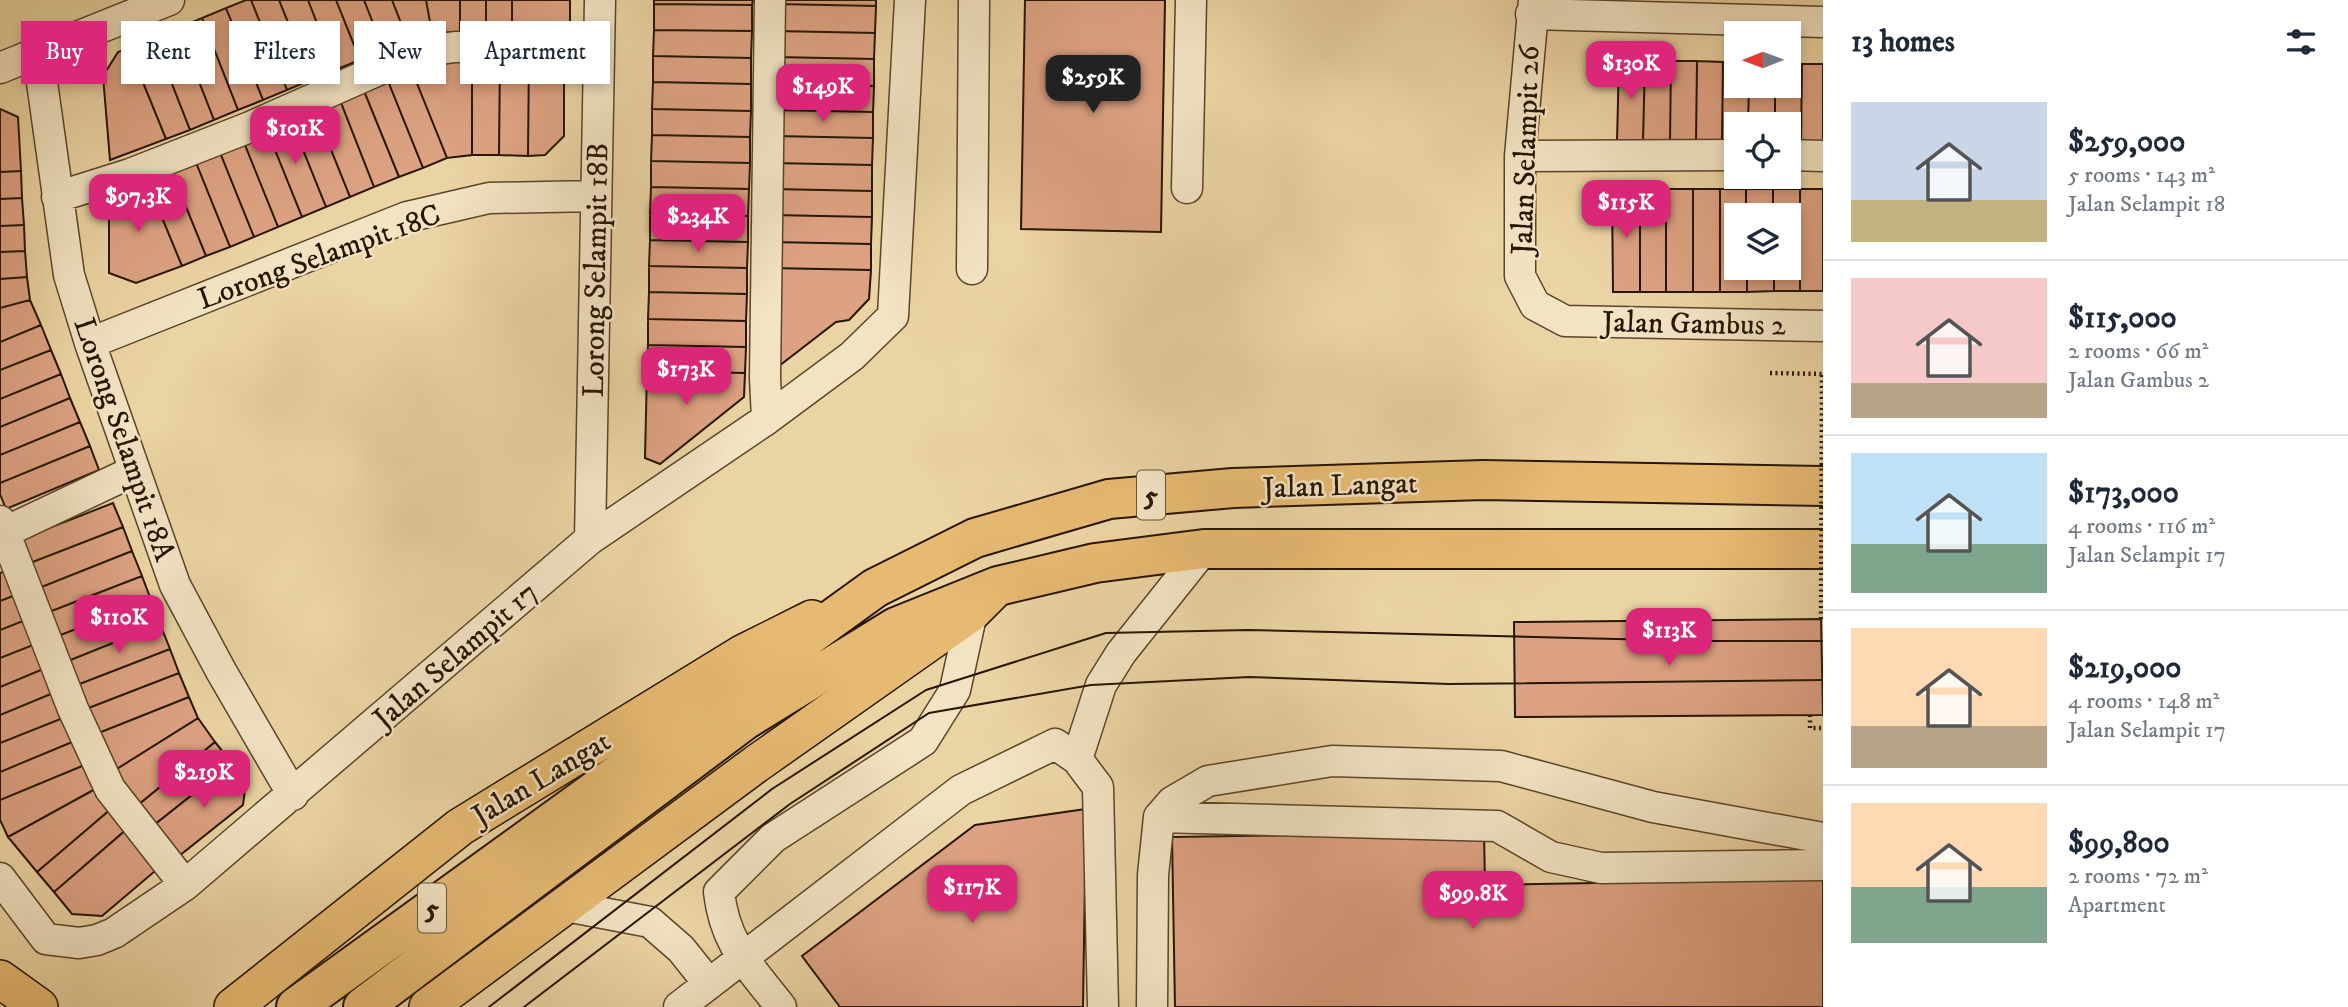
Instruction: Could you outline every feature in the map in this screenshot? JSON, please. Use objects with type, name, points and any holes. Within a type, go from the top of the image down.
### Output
[{"type":"highway","name":"Jalan Langat","points":[[296,1007],[875,588],[975,538],[1109,499],[1233,488],[1483,480],[1823,486]]},
{"type":"highway","name":"Jalan Langat","points":[[363,1007],[744,720],[896,627],[1096,563],[1204,549],[1823,549]]},
{"type":"main road","name":"Jalan Langat","points":[[233,1007],[460,827],[742,654],[875,588]]},
{"type":"main road","name":"Jalan Langat","points":[[428,1007],[756,764],[985,599]]},
{"type":"main road","points":[[260,1007],[298,955]]},
{"type":"main road","points":[[0,979],[39,1007]]},
{"type":"main road","points":[[0,985],[20,1007]]},
{"type":"street","points":[[107,26],[169,0]]},
{"type":"street","name":"Lorong Selampit 18B","points":[[600,0],[600,21]]},
{"type":"street","points":[[767,419],[765,378],[770,0]]},
{"type":"street","name":"Jalan Selampit 17","points":[[0,878],[46,939],[79,943],[114,933],[185,884],[293,795],[590,539],[767,419],[852,356],[893,316],[910,0]]},
{"type":"street","points":[[972,269],[974,0]]},
{"type":"street","points":[[1187,188],[1191,0]]},
{"type":"street","points":[[1532,7],[1781,11],[1823,22]]},
{"type":"street","name":"Jalan Selampit 26","points":[[1532,7],[1520,156],[1520,276],[1535,304],[1565,321]]},
{"type":"street","points":[[57,197],[130,174],[250,127],[419,52],[460,47]]},
{"type":"street","points":[[0,68],[21,60]]},
{"type":"street","name":"Lorong Selampit 18A","points":[[42,84],[69,275],[90,343],[175,585],[220,671],[293,795]]},
{"type":"street","name":"Lorong Selampit 18B","points":[[590,539],[598,84]]},
{"type":"street","points":[[1520,156],[1724,155]]},
{"type":"street","points":[[1801,155],[1823,156]]},
{"type":"street","name":"Lorong Selampit 18C","points":[[90,343],[407,217],[489,198],[596,196]]},
{"type":"street","name":"Jalan Gambus 2","points":[[1565,321],[1823,326]]},
{"type":"street","points":[[135,471],[2,526],[73,709],[110,789],[185,884]]},
{"type":"street","points":[[1077,759],[1101,685],[1121,653],[1204,549]]},
{"type":"street","points":[[781,1007],[742,958],[722,920],[719,892],[773,838],[923,741],[955,690],[985,599]]},
{"type":"street","points":[[679,1007],[961,790],[1055,744],[1077,759],[1098,788],[1102,1007]]},
{"type":"street","points":[[1152,1007],[1153,875],[1159,817],[1172,802],[1208,781],[1332,761],[1501,766],[1653,807],[1823,838]]},
{"type":"street","points":[[1159,817],[1497,826],[1551,857],[1601,868],[1823,865]]},
{"type":"street","points":[[566,906],[650,922],[681,949],[709,984]]},
{"type":"path","points":[[1770,373],[1823,373],[1821,619]]},
{"type":"path","points":[[1810,715],[1810,728],[1823,728]]},
{"type":"building","points":[[251,0],[259,21],[231,21],[226,8]]},
{"type":"building","points":[[251,0],[279,0],[287,21],[259,21]]},
{"type":"building","points":[[279,0],[308,0],[316,21],[287,21]]},
{"type":"building","points":[[308,0],[336,0],[354,45],[354,62],[340,68],[340,21],[316,21]]},
{"type":"building","points":[[336,0],[364,0],[372,21],[354,21],[354,45]]},
{"type":"building","points":[[364,0],[392,0],[400,21],[372,21]]},
{"type":"building","points":[[392,0],[426,0],[430,21],[400,21]]},
{"type":"building","points":[[426,0],[460,0],[460,32],[446,32],[446,21],[430,21]]},
{"type":"building","points":[[460,0],[486,0],[486,21],[460,21]]},
{"type":"building","points":[[486,0],[512,0],[512,21],[486,21]]},
{"type":"building","points":[[512,0],[570,0],[570,21],[512,21]]},
{"type":"building","points":[[654,0],[753,0],[752,5],[654,4]]},
{"type":"building","points":[[776,0],[876,0],[876,6],[776,4]]},
{"type":"building","points":[[1025,0],[1165,0],[1161,232],[1021,229]]},
{"type":"building","points":[[654,4],[752,5],[752,31],[654,30]]},
{"type":"building","points":[[776,4],[876,6],[875,33],[776,31]]},
{"type":"building","points":[[226,8],[231,21],[229,21],[229,84],[257,84],[263,100],[238,110],[215,51],[215,21],[203,21],[202,18]]},
{"type":"building","points":[[654,30],[752,31],[751,58],[653,56]]},
{"type":"building","points":[[776,31],[875,33],[874,59],[775,57]]},
{"type":"building","points":[[121,51],[121,84],[144,84],[166,139],[110,160],[104,84],[107,84],[107,70]]},
{"type":"building","points":[[215,51],[238,110],[214,120],[200,84],[215,84]]},
{"type":"building","points":[[653,56],[751,58],[751,84],[653,82]]},
{"type":"building","points":[[460,57],[460,84],[472,84],[472,155],[447,158],[417,84],[446,84],[446,60]]},
{"type":"building","points":[[775,57],[874,59],[874,86],[775,84]]},
{"type":"building","points":[[1619,60],[1645,60],[1643,142],[1617,142]]},
{"type":"building","points":[[1645,60],[1671,61],[1670,143],[1643,142]]},
{"type":"building","points":[[1671,61],[1697,61],[1696,144],[1670,143]]},
{"type":"building","points":[[1697,61],[1723,62],[1722,144],[1696,144]]},
{"type":"building","points":[[1724,62],[1724,98],[1749,98],[1748,112],[1724,112],[1722,144]]},
{"type":"building","points":[[1802,64],[1801,146],[1801,112],[1775,112],[1775,98],[1801,98]]},
{"type":"building","points":[[1802,64],[1823,64],[1823,146],[1801,146]]},
{"type":"building","points":[[653,82],[751,84],[751,111],[652,109]]},
{"type":"building","points":[[144,84],[172,84],[190,130],[166,139]]},
{"type":"building","points":[[172,84],[200,84],[214,120],[190,130]]},
{"type":"building","points":[[257,84],[285,84],[287,90],[263,100]]},
{"type":"building","points":[[285,84],[301,84],[287,90]]},
{"type":"building","points":[[389,84],[417,84],[447,158],[423,168]]},
{"type":"building","points":[[389,84],[423,168],[399,177],[362,86]]},
{"type":"building","points":[[472,84],[500,84],[499,155],[472,155]]},
{"type":"building","points":[[500,84],[529,84],[528,156],[499,155]]},
{"type":"building","points":[[529,84],[564,84],[564,136],[545,155],[528,156]]},
{"type":"building","points":[[775,84],[874,86],[873,112],[774,110]]},
{"type":"building","points":[[362,86],[399,177],[374,187],[338,95]]},
{"type":"building","points":[[338,95],[374,187],[350,197],[313,105]]},
{"type":"building","points":[[1749,98],[1775,98],[1775,112],[1748,112]]},
{"type":"building","points":[[313,105],[350,197],[326,207],[289,115]]},
{"type":"building","points":[[0,109],[18,117],[21,171],[0,172]]},
{"type":"building","points":[[652,109],[751,111],[750,137],[652,135]]},
{"type":"building","points":[[774,110],[873,112],[873,138],[774,136]]},
{"type":"building","points":[[289,115],[326,207],[302,217],[265,125]]},
{"type":"building","points":[[265,125],[302,217],[278,227],[241,135]]},
{"type":"building","points":[[241,135],[278,227],[254,237],[217,145]]},
{"type":"building","points":[[652,135],[750,137],[750,163],[651,161]]},
{"type":"building","points":[[774,136],[873,138],[872,165],[773,163]]},
{"type":"building","points":[[217,145],[254,237],[230,247],[193,155]]},
{"type":"building","points":[[193,155],[230,247],[206,256],[169,165]]},
{"type":"building","points":[[651,161],[750,163],[749,189],[651,187]]},
{"type":"building","points":[[773,163],[872,165],[872,191],[773,189]]},
{"type":"building","points":[[169,165],[206,256],[182,266],[144,174]]},
{"type":"building","points":[[21,171],[22,198],[0,199],[0,172]]},
{"type":"building","points":[[144,174],[182,266],[136,283],[109,273],[109,189]]},
{"type":"building","points":[[651,187],[749,189],[748,216],[650,214]]},
{"type":"building","points":[[773,189],[872,191],[872,217],[772,215]]},
{"type":"building","points":[[1612,189],[1640,189],[1640,292],[1613,292]]},
{"type":"building","points":[[1640,189],[1666,189],[1666,292],[1640,292]]},
{"type":"building","points":[[1666,189],[1693,189],[1693,292],[1666,292]]},
{"type":"building","points":[[1693,189],[1720,189],[1720,292],[1693,292]]},
{"type":"building","points":[[1720,189],[1746,189],[1746,203],[1724,203],[1724,280],[1747,280],[1747,292],[1720,292]]},
{"type":"building","points":[[1746,189],[1773,189],[1773,203],[1746,203]]},
{"type":"building","points":[[1773,189],[1800,189],[1800,203],[1773,203]]},
{"type":"building","points":[[1800,189],[1823,189],[1823,291],[1800,291]]},
{"type":"building","points":[[22,198],[24,225],[0,226],[0,199]]},
{"type":"building","points":[[650,214],[748,216],[748,242],[650,240]]},
{"type":"building","points":[[772,215],[872,217],[871,244],[772,242]]},
{"type":"building","points":[[24,225],[25,251],[0,252],[0,226]]},
{"type":"building","points":[[650,240],[748,242],[747,268],[649,266]]},
{"type":"building","points":[[772,242],[871,244],[871,270],[771,268]]},
{"type":"building","points":[[25,251],[27,277],[0,279],[0,252]]},
{"type":"building","points":[[649,266],[747,268],[747,294],[649,292]]},
{"type":"building","points":[[771,268],[871,270],[869,299],[849,320],[836,322],[770,373]]},
{"type":"building","points":[[27,277],[30,300],[0,308],[0,279]]},
{"type":"building","points":[[1747,280],[1774,280],[1774,291],[1747,292]]},
{"type":"building","points":[[1774,280],[1800,280],[1800,291],[1774,291]]},
{"type":"building","points":[[649,292],[747,294],[746,321],[648,319]]},
{"type":"building","points":[[30,300],[41,325],[0,342],[0,308]]},
{"type":"building","points":[[648,319],[746,321],[746,347],[648,345]]},
{"type":"building","points":[[41,325],[51,350],[0,370],[0,342]]},
{"type":"building","points":[[648,345],[746,347],[745,373],[647,371]]},
{"type":"building","points":[[51,350],[61,374],[0,399],[0,370]]},
{"type":"building","points":[[647,371],[745,373],[744,397],[660,464],[645,458]]},
{"type":"building","points":[[61,374],[70,398],[0,427],[0,399]]},
{"type":"building","points":[[70,398],[80,422],[0,455],[0,427]]},
{"type":"building","points":[[80,422],[90,446],[0,483],[0,455]]},
{"type":"building","points":[[90,446],[99,470],[6,509],[0,494],[0,483]]},
{"type":"building","points":[[113,503],[123,527],[30,563],[21,539]]},
{"type":"building","points":[[123,527],[132,551],[39,588],[30,563]]},
{"type":"building","points":[[132,551],[142,576],[49,612],[39,588]]},
{"type":"building","points":[[8,570],[18,594],[0,601],[0,573]]},
{"type":"building","points":[[142,576],[151,600],[58,636],[49,612]]},
{"type":"building","points":[[18,594],[28,619],[0,630],[0,601]]},
{"type":"building","points":[[151,600],[160,624],[68,661],[58,636]]},
{"type":"building","points":[[28,619],[38,643],[0,658],[0,630]]},
{"type":"building","points":[[1821,619],[1823,715],[1515,717],[1514,622]]},
{"type":"building","points":[[160,624],[170,649],[77,685],[68,661]]},
{"type":"building","points":[[38,643],[48,667],[0,687],[0,658]]},
{"type":"building","points":[[170,649],[179,673],[86,709],[77,685]]},
{"type":"building","points":[[48,667],[58,691],[0,715],[0,687]]},
{"type":"building","points":[[179,673],[189,697],[96,734],[86,709]]},
{"type":"building","points":[[58,691],[68,716],[0,743],[0,715]]},
{"type":"building","points":[[189,697],[198,718],[112,772],[96,734]]},
{"type":"building","points":[[68,716],[77,740],[0,772],[0,743]]},
{"type":"building","points":[[198,718],[215,742],[138,805],[112,772]]},
{"type":"building","points":[[77,740],[87,764],[0,800],[0,772]]},
{"type":"building","points":[[215,742],[232,763],[154,825],[138,805]]},
{"type":"building","points":[[232,763],[246,781],[243,805],[179,856],[154,825]]},
{"type":"building","points":[[87,764],[97,788],[8,837],[0,820],[0,800]]},
{"type":"building","points":[[97,788],[112,808],[37,872],[8,837]]},
{"type":"building","points":[[112,808],[128,828],[54,892],[37,872]]},
{"type":"building","points":[[1086,809],[1083,1007],[840,1007],[802,956],[975,825]]},
{"type":"building","points":[[128,828],[161,866],[102,916],[72,914],[54,892]]},
{"type":"building","points":[[1484,832],[1485,885],[1823,879],[1823,1007],[1175,1007],[1172,837]]},
{"type":"tram line","points":[[489,1007],[772,789],[926,690],[1106,633],[1248,630],[1698,641],[1823,641]]},
{"type":"tram line","points":[[524,1007],[790,804],[929,713],[1091,685],[1249,677],[1449,684],[1823,680]]}]
